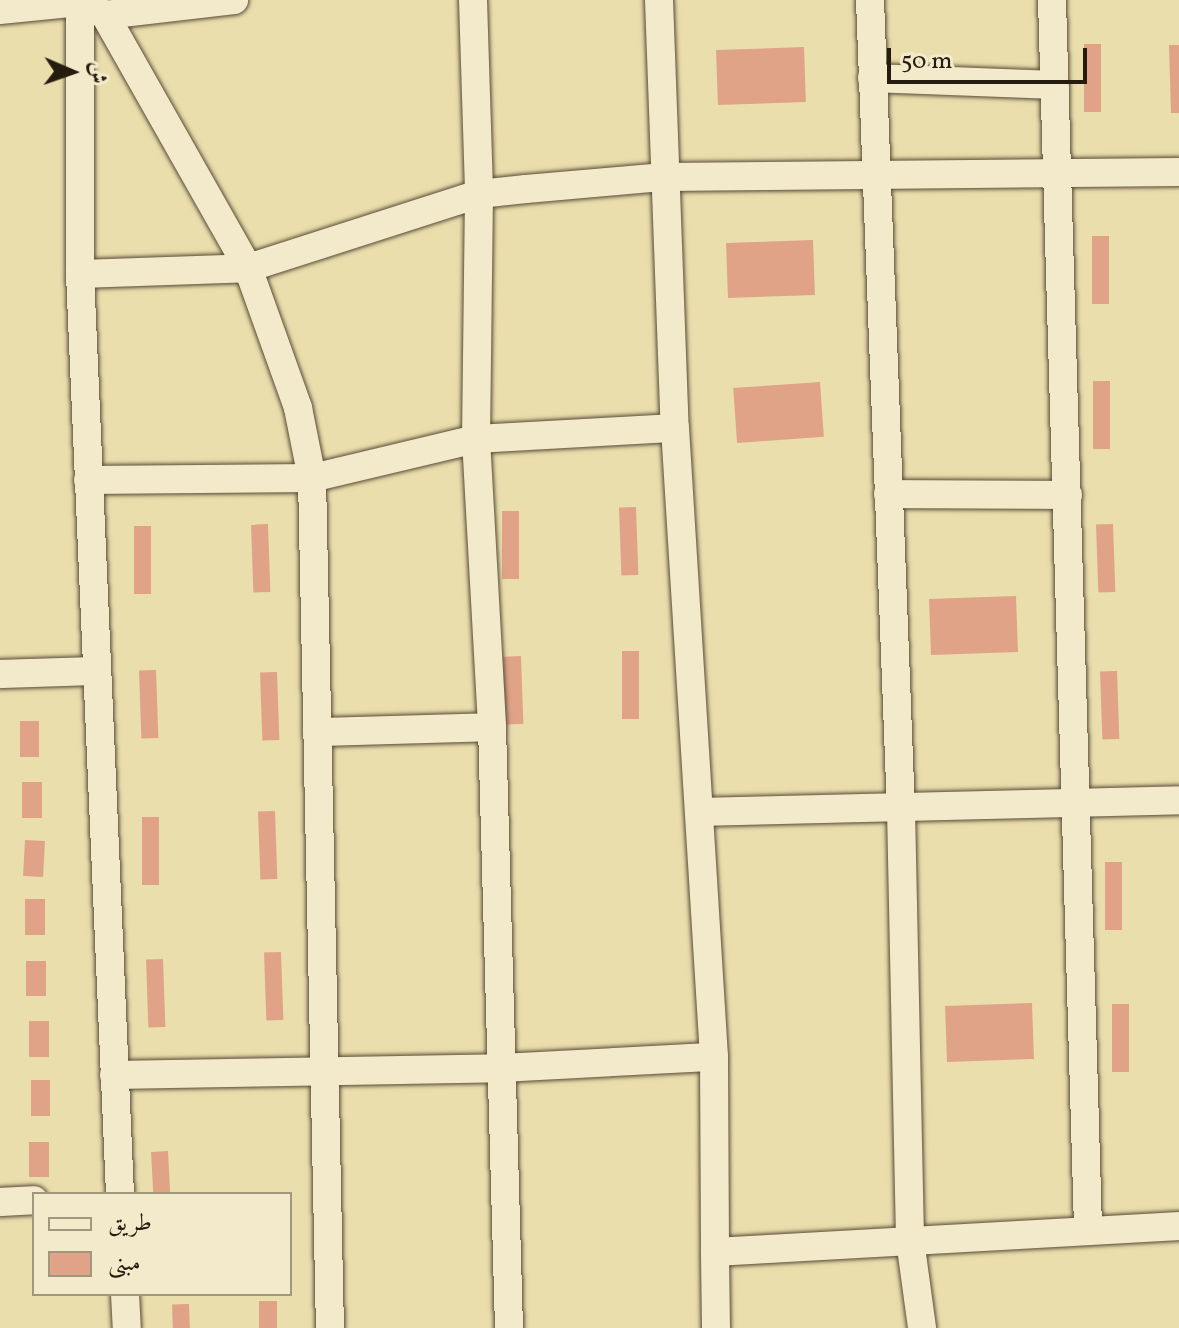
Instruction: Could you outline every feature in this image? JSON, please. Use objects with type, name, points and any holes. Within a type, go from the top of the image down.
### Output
[{"type":"street","points":[[0,10],[234,0]]},
{"type":"street","points":[[473,0],[479,194],[476,439],[492,727],[509,1328]]},
{"type":"street","points":[[659,0],[675,428],[702,812],[714,1057],[716,1328]]},
{"type":"street","points":[[870,0],[901,809],[910,1240],[922,1328]]},
{"type":"street","points":[[1052,0],[1078,803],[1088,1229]]},
{"type":"street","points":[[88,6],[248,268],[298,408],[312,478],[327,1072],[330,1328]]},
{"type":"street","points":[[88,6],[80,274],[120,1192]]},
{"type":"street","points":[[872,78],[1055,85]]},
{"type":"street","points":[[80,274],[248,268],[479,194],[664,177],[1179,172]]},
{"type":"street","points":[[88,480],[312,478],[476,439],[675,428]]},
{"type":"street","points":[[888,494],[1068,495]]},
{"type":"street","points":[[0,674],[96,671]]},
{"type":"street","points":[[317,732],[492,727]]},
{"type":"street","points":[[702,812],[1179,800]]},
{"type":"street","points":[[114,1075],[501,1068],[714,1057]]},
{"type":"street","points":[[0,1202],[32,1200]]},
{"type":"street","points":[[715,1252],[1179,1226]]},
{"type":"street","points":[[125,1296],[127,1328]]},
{"type":"building","points":[[1084,44],[1101,44],[1101,112],[1084,112]]},
{"type":"building","points":[[1169,45],[1179,45],[1179,113],[1171,113]]},
{"type":"building","points":[[804,47],[806,102],[718,105],[716,50]]},
{"type":"building","points":[[1092,236],[1109,236],[1109,304],[1092,304]]},
{"type":"building","points":[[813,240],[815,295],[728,298],[726,243]]},
{"type":"building","points":[[1093,381],[1110,381],[1110,449],[1093,449]]},
{"type":"building","points":[[820,382],[824,437],[737,443],[733,388]]},
{"type":"building","points":[[636,507],[638,575],[621,576],[619,508]]},
{"type":"building","points":[[502,511],[519,511],[519,579],[502,579]]},
{"type":"building","points":[[268,524],[270,592],[253,593],[251,525]]},
{"type":"building","points":[[1113,524],[1115,592],[1098,593],[1096,525]]},
{"type":"building","points":[[134,526],[151,526],[151,594],[134,594]]},
{"type":"building","points":[[1016,596],[1018,652],[931,655],[929,599]]},
{"type":"building","points":[[622,651],[639,651],[639,719],[622,719]]},
{"type":"building","points":[[521,656],[523,724],[505,725],[503,657]]},
{"type":"building","points":[[156,670],[158,738],[141,739],[139,671]]},
{"type":"building","points":[[1117,671],[1119,739],[1102,740],[1100,672]]},
{"type":"building","points":[[277,672],[279,740],[262,741],[260,673]]},
{"type":"building","points":[[20,721],[39,721],[39,757],[20,757]]},
{"type":"building","points":[[22,782],[42,782],[42,818],[22,818]]},
{"type":"building","points":[[275,811],[277,879],[260,880],[258,812]]},
{"type":"building","points":[[142,817],[159,817],[159,885],[142,885]]},
{"type":"building","points":[[25,840],[45,841],[43,877],[23,876]]},
{"type":"building","points":[[1105,862],[1122,862],[1122,930],[1105,930]]},
{"type":"building","points":[[25,899],[45,899],[45,935],[25,935]]},
{"type":"building","points":[[281,952],[283,1020],[266,1021],[264,953]]},
{"type":"building","points":[[163,959],[165,1027],[148,1028],[146,960]]},
{"type":"building","points":[[26,961],[46,961],[46,996],[26,996]]},
{"type":"building","points":[[1032,1003],[1034,1059],[947,1062],[945,1006]]},
{"type":"building","points":[[1112,1004],[1129,1004],[1129,1072],[1112,1072]]},
{"type":"building","points":[[29,1021],[49,1021],[49,1057],[29,1057]]},
{"type":"building","points":[[31,1080],[50,1080],[50,1116],[31,1116]]},
{"type":"building","points":[[29,1142],[49,1142],[49,1177],[29,1177]]},
{"type":"building","points":[[168,1151],[170,1192],[153,1192],[151,1152]]},
{"type":"building","points":[[259,1301],[277,1301],[277,1328],[259,1328]]},
{"type":"building","points":[[189,1304],[190,1328],[173,1328],[172,1305]]}]
